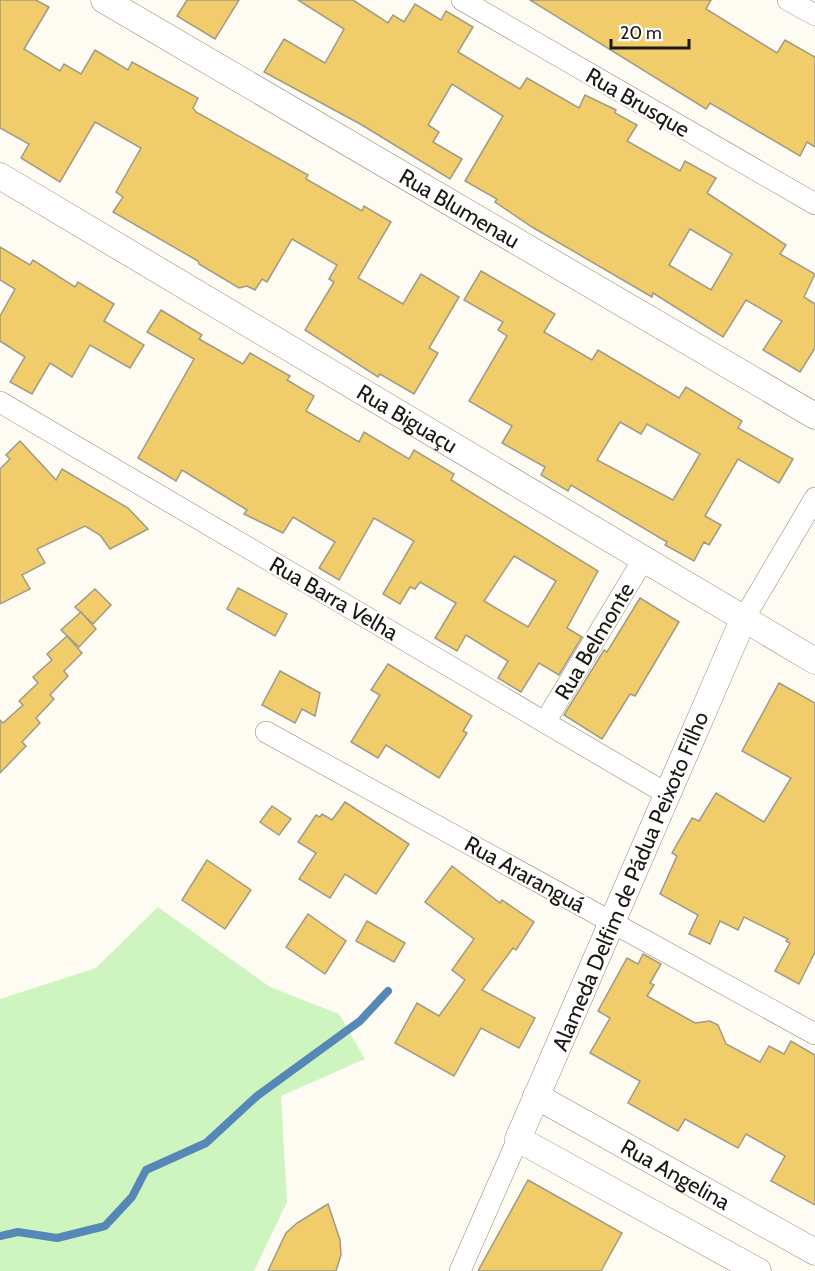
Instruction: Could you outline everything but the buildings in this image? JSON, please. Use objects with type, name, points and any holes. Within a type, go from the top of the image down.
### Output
[{"type":"street","name":"Rua Blumenau","points":[[104,0],[815,416]]},
{"type":"street","name":"Rua Brusque","points":[[462,0],[815,204]]},
{"type":"street","points":[[788,0],[815,15]]},
{"type":"street","name":"Rua Biguaçu","points":[[0,176],[815,661]]},
{"type":"street","name":"Rua Barra Velha","points":[[0,402],[667,794]]},
{"type":"street","name":"Alameda Delfim de Pádua Peixoto Filho","points":[[460,1271],[743,620],[815,498]]},
{"type":"street","name":"Rua Belmonte","points":[[545,722],[643,560]]},
{"type":"street","name":"Rua Araranguá","points":[[266,732],[815,1034]]},
{"type":"street","name":"Rua Angelina","points":[[536,1096],[815,1252]]},
{"type":"street","name":"Rua Angelina","points":[[518,1139],[758,1271]]},
{"type":"green space","points":[[158,907],[270,987],[339,1014],[365,1059],[281,1096],[287,1202],[254,1271],[0,1271],[0,999],[96,968]]},
{"type":"waterway","points":[[0,1236],[18,1232],[57,1238],[105,1226],[132,1197],[146,1170],[206,1143],[257,1096],[360,1021],[388,991]]}]
